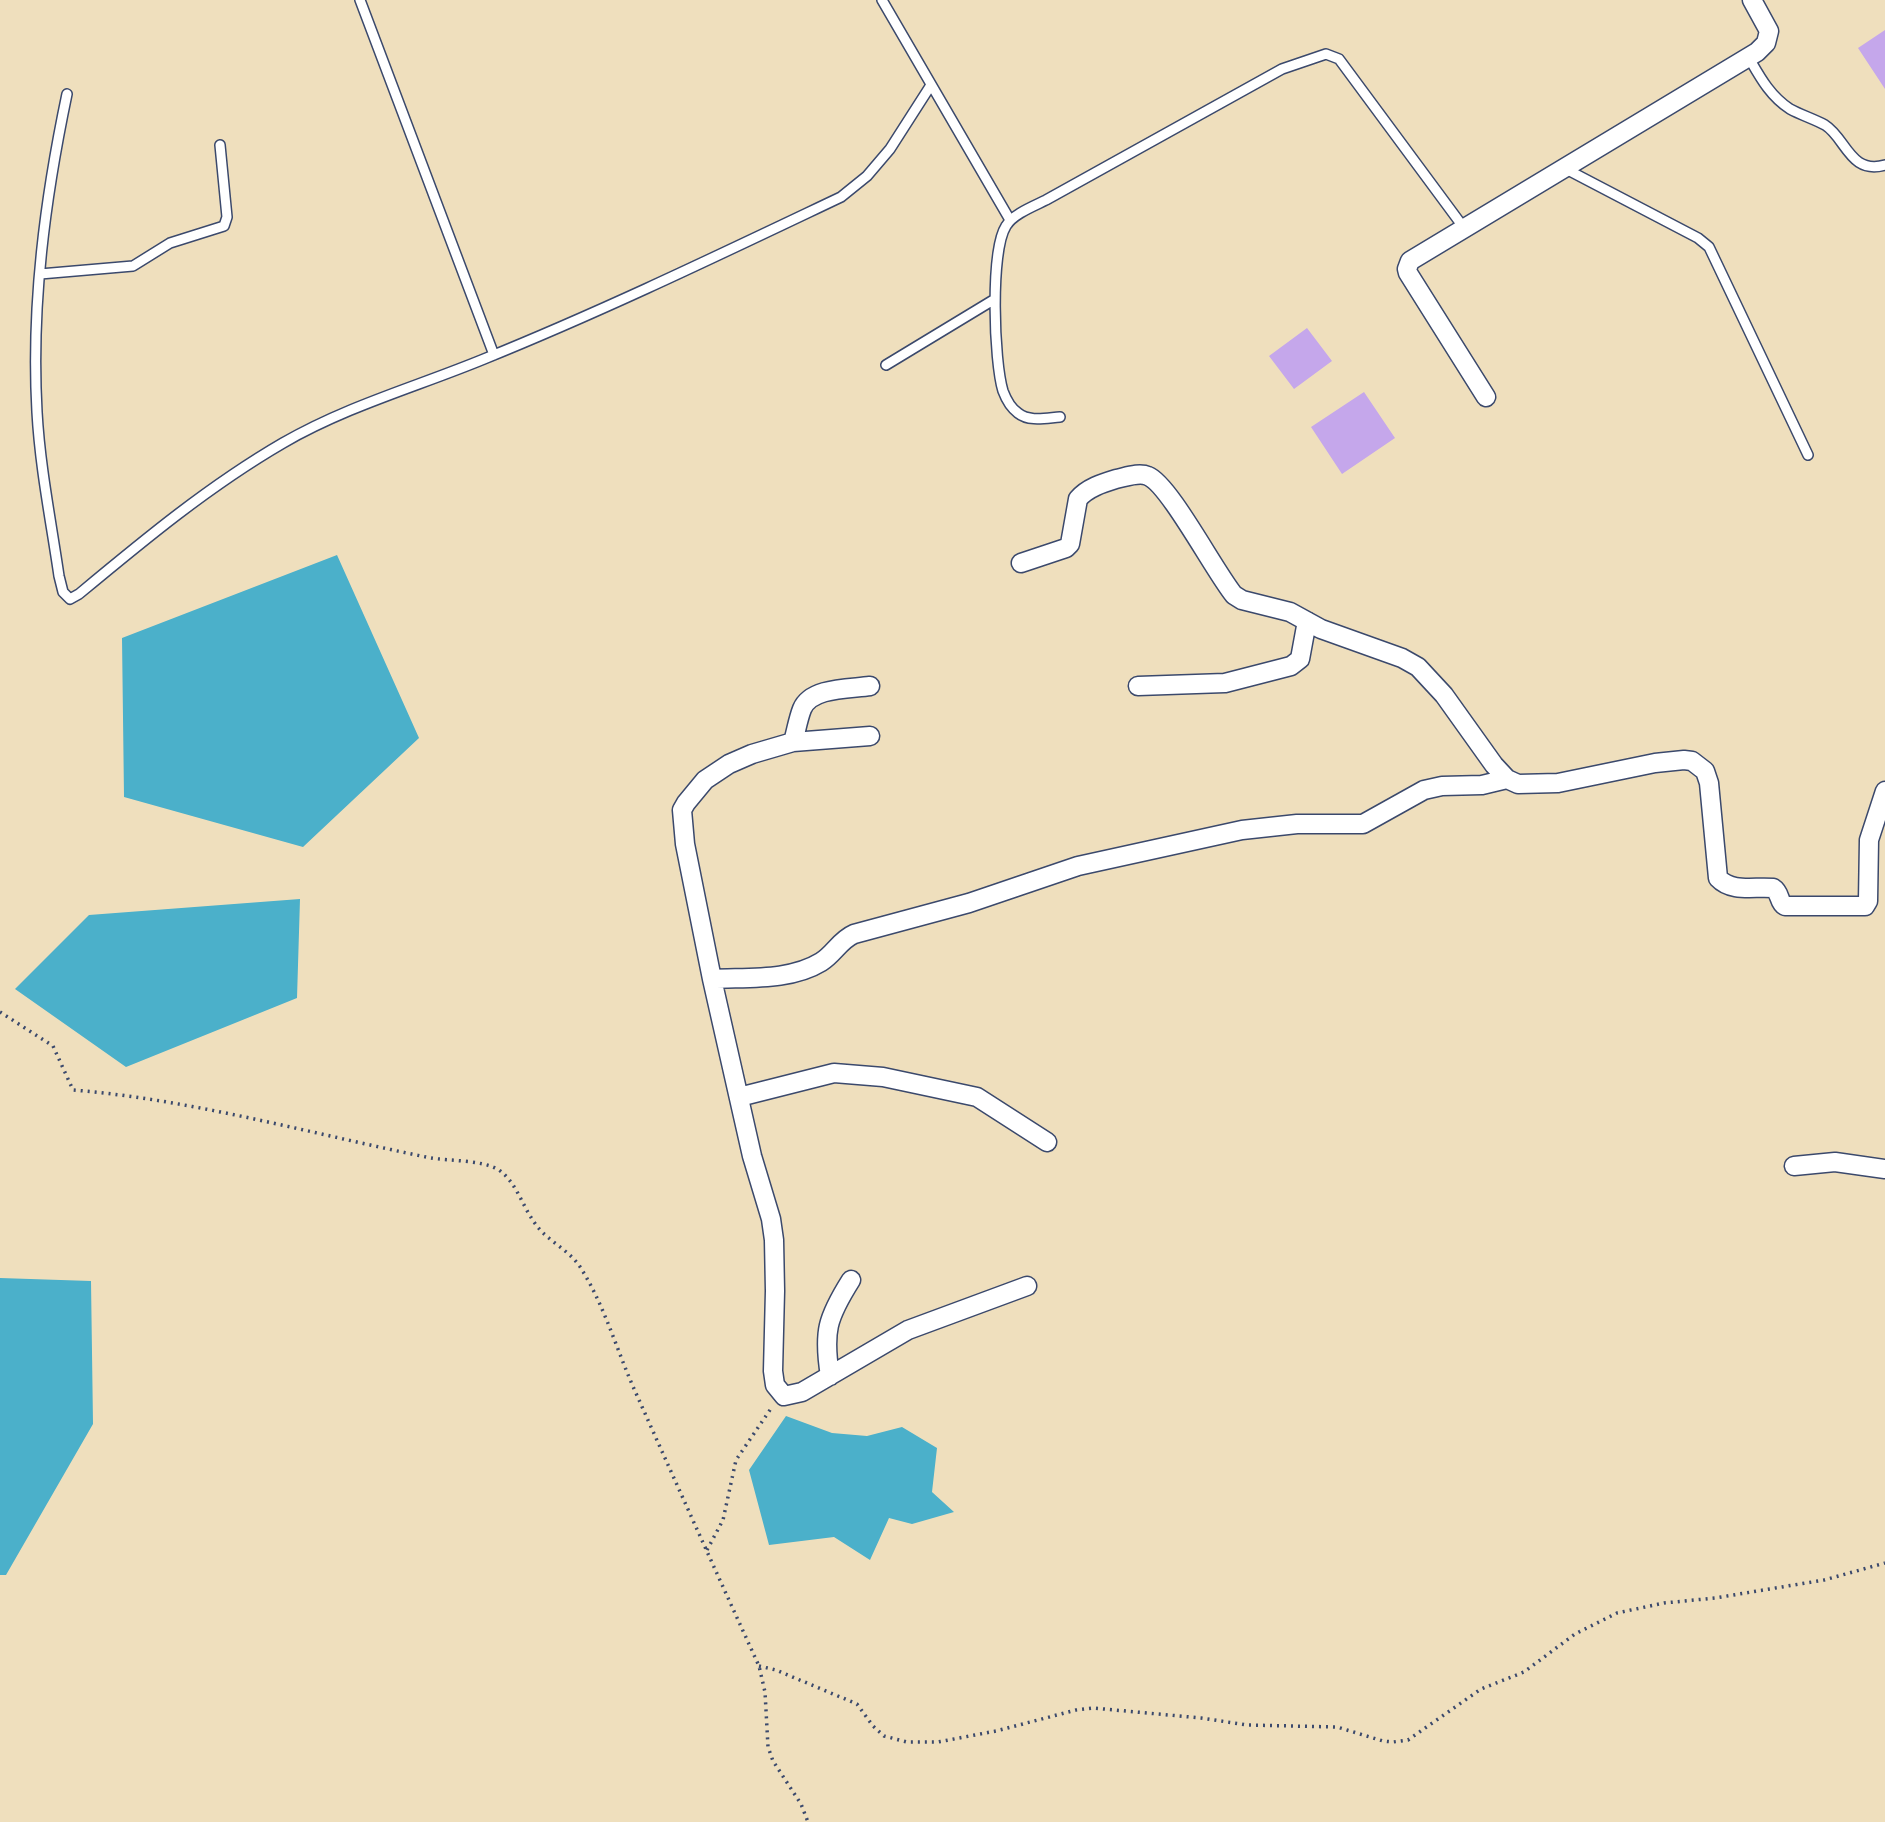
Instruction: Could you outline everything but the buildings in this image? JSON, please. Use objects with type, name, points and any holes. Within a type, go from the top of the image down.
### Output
[{"type":"street","points":[[1486,397],[1407,269],[1415,257],[1749,58],[1769,37],[1766,24],[1752,0]]},
{"type":"street","points":[[1021,563],[1066,548],[1070,544],[1078,499],[1082,495],[1106,482],[1142,474],[1151,477],[1168,496],[1234,595],[1242,600],[1279,608],[1321,629],[1402,658],[1418,667],[1444,695],[1507,779],[1518,784],[1558,783],[1656,763],[1692,761],[1705,771],[1709,783],[1718,878],[1727,885],[1739,888],[1773,888],[1785,906],[1865,906],[1885,791]]},
{"type":"street","points":[[1138,686],[1226,683],[1291,666],[1300,659],[1307,621]]},
{"type":"street","points":[[793,743],[802,706],[810,698],[824,693],[870,687]]},
{"type":"street","points":[[870,736],[780,744],[729,764],[705,780],[682,810],[685,844],[712,979],[752,1156],[771,1219],[774,1240],[772,1353],[775,1385],[784,1396],[795,1395],[908,1330],[1027,1286]]},
{"type":"street","points":[[712,979],[799,972],[825,960],[854,933],[969,903],[1077,866],[1242,830],[1314,823],[1363,824],[1424,790],[1442,786],[1482,785],[1507,779]]},
{"type":"street","points":[[739,1097],[834,1073],[883,1077],[977,1097],[1047,1142]]},
{"type":"street","points":[[1794,1166],[1835,1162],[1885,1169]]},
{"type":"street","points":[[830,1376],[826,1354],[828,1325],[836,1304],[851,1280]]},
{"type":"lane","points":[[360,0],[494,355]]},
{"type":"lane","points":[[881,0],[1010,220]]},
{"type":"lane","points":[[1060,417],[1029,419],[1021,416],[1009,404],[1002,388],[995,299],[998,246],[1010,220],[1282,69],[1326,54],[1339,59],[1464,228]]},
{"type":"lane","points":[[1749,58],[1766,87],[1778,100],[1827,126],[1855,160],[1865,165],[1885,165]]},
{"type":"lane","points":[[67,94],[52,165],[36,305],[35,352],[39,435],[59,576],[67,598],[74,598],[176,515],[283,443],[342,413],[494,355],[650,288],[841,197],[867,176],[890,149],[931,85]]},
{"type":"lane","points":[[40,274],[133,266],[170,243],[224,226],[227,217],[220,145]]},
{"type":"lane","points":[[1564,168],[1698,238],[1709,247],[1808,455]]},
{"type":"lane","points":[[886,365],[995,299]]},
{"type":"path","points":[[0,1012],[53,1046],[73,1090],[120,1094],[250,1117],[434,1158],[495,1167],[502,1172],[542,1232],[574,1258],[593,1288],[619,1355],[759,1666],[767,1706],[768,1747],[773,1761],[801,1804],[808,1822]]},
{"type":"path","points":[[707,1550],[723,1520],[736,1460],[781,1394]]},
{"type":"path","points":[[759,1666],[776,1670],[857,1704],[884,1736],[907,1742],[939,1742],[1093,1708],[1201,1717],[1247,1725],[1337,1727],[1393,1742],[1408,1740],[1481,1689],[1524,1672],[1575,1634],[1616,1613],[1664,1603],[1715,1598],[1824,1580],[1885,1563]]},
{"type":"water","points":[[337,555],[419,738],[303,847],[124,797],[122,638]]},
{"type":"water","points":[[300,899],[297,998],[126,1067],[15,989],[89,915]]},
{"type":"water","points":[[0,1278],[91,1281],[93,1424],[6,1575],[0,1575]]},
{"type":"water","points":[[786,1416],[832,1433],[867,1436],[902,1427],[937,1448],[932,1492],[954,1512],[912,1524],[889,1518],[870,1560],[834,1537],[769,1545],[749,1470]]}]
